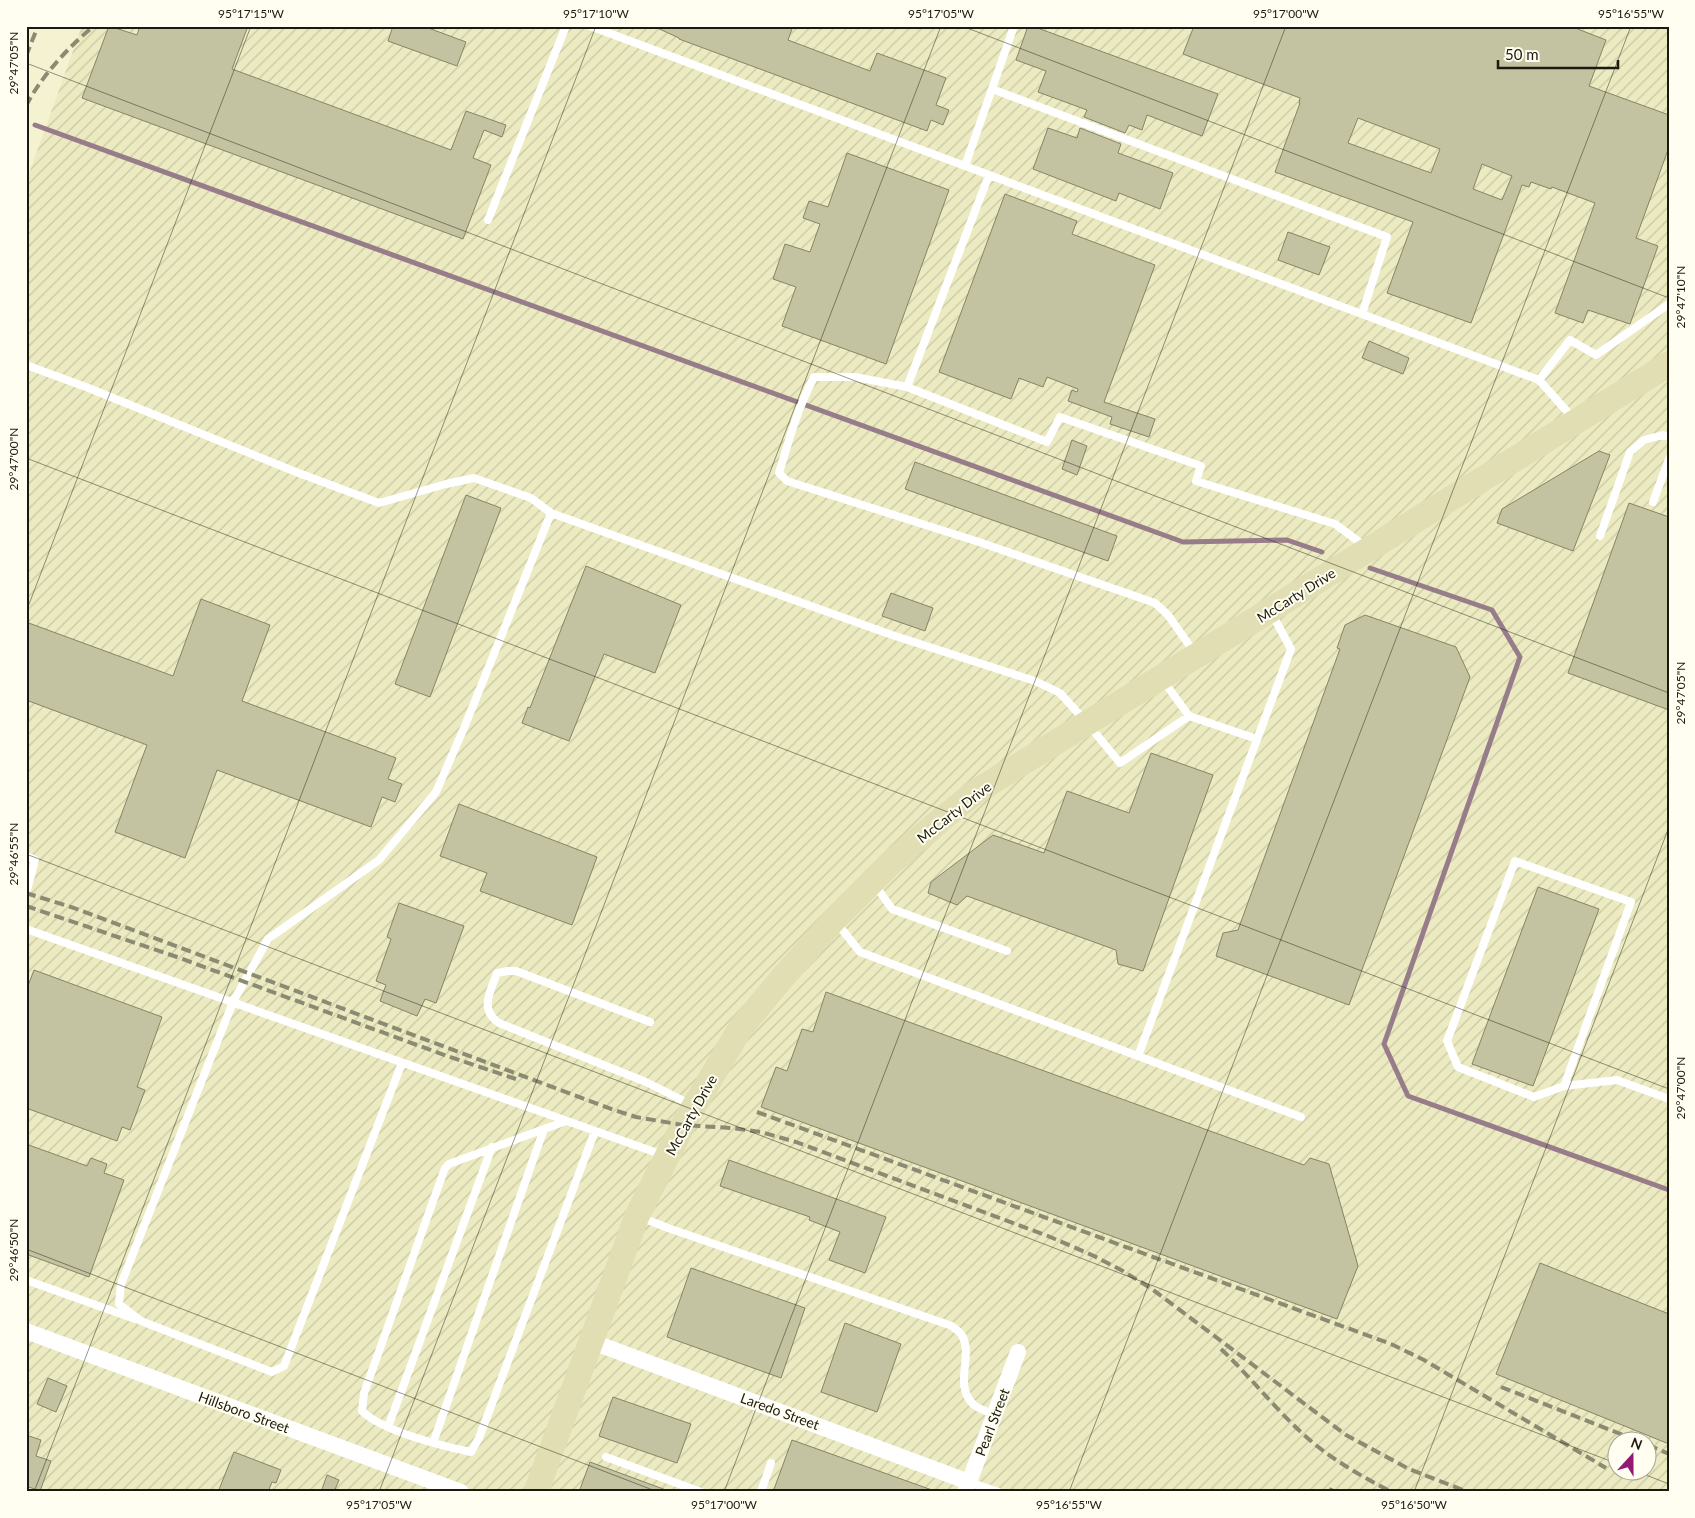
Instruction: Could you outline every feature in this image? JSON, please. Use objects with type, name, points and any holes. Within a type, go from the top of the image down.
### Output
[{"type":"main road","name":"McCarty Drive","points":[[536,1492],[590,1340],[638,1216],[694,1106],[740,1029],[783,977],[872,881],[921,837],[977,791],[1669,364]]},
{"type":"street","name":"Hillsboro Street","points":[[26,1331],[461,1492]]},
{"type":"street","name":"Laredo Street","points":[[590,1340],[968,1487]]},
{"type":"street","name":"Pearl Street","points":[[968,1487],[1018,1352]]},
{"type":"lane","points":[[488,220],[566,26]]},
{"type":"lane","points":[[590,26],[1538,380],[1576,421]]},
{"type":"lane","points":[[965,166],[1014,26]]},
{"type":"lane","points":[[992,89],[1387,237],[1362,314]]},
{"type":"lane","points":[[907,387],[989,175]]},
{"type":"lane","points":[[1538,380],[1570,340],[1596,355],[1669,304]]},
{"type":"lane","points":[[26,365],[86,387],[379,504],[446,484],[474,478],[530,498],[551,514],[892,635],[1034,681],[1060,693],[1120,763],[1189,716]]},
{"type":"lane","points":[[1197,656],[1168,615],[1154,603],[979,542],[787,481],[779,473],[797,414],[814,377],[855,377],[907,387],[1047,442],[1060,417],[1201,466],[1196,481],[1336,524],[1369,550]]},
{"type":"lane","points":[[1600,536],[1630,452],[1644,440],[1663,436],[1669,438]]},
{"type":"lane","points":[[1653,502],[1669,459]]},
{"type":"lane","points":[[141,1321],[119,1304],[121,1284],[233,1002],[268,939],[379,860],[436,792],[551,514]]},
{"type":"lane","points":[[1138,1056],[1291,648],[1270,611]]},
{"type":"lane","points":[[1161,678],[1189,716],[1257,739]]},
{"type":"lane","points":[[26,856],[35,860],[26,894]]},
{"type":"lane","points":[[1564,1086],[1631,902],[1515,861],[1446,1041],[1458,1068],[1534,1097],[1564,1086],[1617,1080],[1669,1099]]},
{"type":"lane","points":[[872,881],[892,909],[1007,951]]},
{"type":"lane","points":[[834,920],[860,952],[1301,1117]]},
{"type":"lane","points":[[26,929],[667,1156]]},
{"type":"lane","points":[[650,1022],[516,971],[508,970],[497,973],[487,1000],[487,1010],[490,1017],[499,1023],[646,1082],[694,1106]]},
{"type":"lane","points":[[26,1280],[141,1321],[272,1372],[284,1366],[402,1063]]},
{"type":"lane","points":[[566,1121],[449,1164],[445,1168],[364,1393],[362,1410],[369,1418],[388,1427],[434,1443],[471,1452],[479,1438],[596,1131]]},
{"type":"lane","points":[[434,1443],[544,1129]]},
{"type":"lane","points":[[388,1427],[492,1148]]},
{"type":"lane","points":[[638,1216],[952,1326],[961,1334],[965,1346],[963,1374],[966,1394],[974,1405],[994,1415]]},
{"type":"lane","points":[[606,1457],[701,1492]]},
{"type":"lane","points":[[761,1492],[771,1463]]},
{"type":"lane","points":[[968,1487],[999,1492]]},
{"type":"shaded area","points":[[82,26],[1669,26],[1669,1492],[26,1492],[26,182]]},
{"type":"building","points":[[109,26],[137,35],[140,26],[248,26],[232,69],[451,150],[466,111],[506,125],[502,137],[484,130],[473,158],[491,165],[463,239],[82,98]]},
{"type":"building","points":[[393,26],[423,26],[466,42],[457,66],[388,41]]},
{"type":"building","points":[[653,26],[793,26],[788,40],[870,71],[877,53],[946,78],[936,105],[949,110],[943,125],[931,120],[927,131],[679,39]]},
{"type":"building","points":[[1028,26],[1218,94],[1202,136],[1147,115],[1142,130],[1129,125],[1125,133],[1084,117],[1087,110],[1038,92],[1046,71],[1016,60]]},
{"type":"building","points":[[1194,26],[1570,26],[1606,40],[1589,86],[1669,115],[1669,147],[1636,238],[1658,246],[1630,324],[1588,310],[1583,323],[1555,313],[1595,203],[1552,187],[1551,189],[1531,182],[1529,187],[1522,185],[1471,323],[1387,293],[1413,222],[1275,172],[1300,103],[1300,98],[1183,54]],"holes":[[[1358,118],[1440,149],[1431,173],[1348,143]],[[1482,164],[1512,176],[1502,200],[1473,189]]]},
{"type":"building","points":[[1048,128],[1077,138],[1080,128],[1121,144],[1118,153],[1173,173],[1160,209],[1119,193],[1116,201],[1033,169]]},
{"type":"building","points":[[847,153],[949,190],[886,364],[782,326],[796,287],[773,279],[785,244],[810,252],[820,224],[803,218],[809,201],[828,207]]},
{"type":"building","points":[[1005,194],[1077,221],[1072,234],[1155,265],[1104,402],[1155,419],[1149,437],[1110,424],[1112,417],[1068,401],[1072,390],[1077,392],[1078,389],[1047,377],[1043,387],[1019,378],[1011,399],[939,372]]},
{"type":"building","points":[[1288,232],[1330,247],[1319,275],[1278,260]]},
{"type":"building","points":[[1369,341],[1409,358],[1403,374],[1362,358]]},
{"type":"building","points":[[1072,440],[1087,446],[1077,475],[1062,469]]},
{"type":"building","points":[[1599,451],[1610,455],[1573,551],[1497,523],[1502,509]]},
{"type":"building","points":[[915,462],[1117,536],[1108,561],[905,489]]},
{"type":"building","points":[[466,495],[501,508],[430,697],[395,684]]},
{"type":"building","points":[[1629,503],[1669,517],[1669,710],[1568,673]]},
{"type":"building","points":[[586,566],[681,605],[655,673],[604,654],[569,741],[522,723],[528,707],[530,708]]},
{"type":"building","points":[[891,593],[933,608],[925,631],[882,616]]},
{"type":"building","points":[[201,599],[270,625],[242,701],[396,758],[388,779],[402,784],[395,802],[382,797],[371,827],[217,770],[185,858],[115,832],[147,745],[26,700],[26,622],[173,676]]},
{"type":"building","points":[[1365,615],[1456,647],[1470,677],[1349,1005],[1216,956],[1223,933],[1238,930],[1340,649],[1337,648],[1345,625]]},
{"type":"building","points":[[1151,753],[1213,775],[1143,971],[1118,964],[1116,950],[967,896],[957,905],[928,893],[931,882],[993,835],[1044,853],[1067,791],[1129,813]]},
{"type":"building","points":[[459,804],[597,857],[572,925],[480,891],[487,873],[440,856]]},
{"type":"building","points":[[1538,887],[1599,909],[1533,1086],[1472,1064]]},
{"type":"building","points":[[399,903],[464,926],[436,1003],[425,999],[417,1016],[380,1001],[386,985],[376,981],[391,939],[387,937]]},
{"type":"building","points":[[34,970],[162,1017],[137,1087],[145,1090],[130,1130],[122,1127],[117,1141],[26,1108],[26,991]]},
{"type":"building","points":[[826,992],[1304,1165],[1310,1158],[1329,1164],[1358,1266],[1337,1319],[761,1107],[776,1067],[787,1071],[802,1029],[813,1032]]},
{"type":"building","points":[[26,1144],[87,1166],[91,1158],[107,1164],[104,1173],[124,1180],[89,1277],[26,1254]]},
{"type":"building","points":[[729,1160],[886,1217],[865,1273],[829,1260],[840,1232],[809,1220],[810,1217],[720,1186]]},
{"type":"building","points":[[1540,1263],[1669,1314],[1669,1444],[1658,1440],[1658,1430],[1634,1430],[1496,1374]]},
{"type":"building","points":[[691,1268],[805,1308],[781,1378],[667,1337]]},
{"type":"building","points":[[845,1323],[901,1344],[877,1412],[821,1392]]},
{"type":"building","points":[[48,1378],[67,1386],[56,1412],[37,1404]]},
{"type":"building","points":[[613,1397],[691,1424],[677,1463],[599,1436]]},
{"type":"building","points":[[26,1435],[41,1440],[36,1456],[51,1461],[40,1491],[26,1486]]},
{"type":"building","points":[[792,1440],[932,1490],[932,1492],[773,1492]]},
{"type":"building","points":[[234,1452],[281,1470],[276,1483],[272,1482],[268,1492],[218,1492]]},
{"type":"building","points":[[590,1462],[666,1490],[666,1492],[579,1492]]},
{"type":"building","points":[[327,1475],[339,1480],[334,1492],[321,1492]]},
{"type":"waterway","points":[[35,125],[1183,542],[1287,540],[1322,552]]},
{"type":"waterway","points":[[1370,568],[1492,610],[1520,657],[1384,1044],[1408,1096],[1669,1190]]},
{"type":"railway","points":[[26,56],[38,26]]},
{"type":"railway","points":[[26,106],[39,84],[56,63],[94,26]]},
{"type":"railway","points":[[26,893],[74,908],[614,1110],[636,1117],[683,1125],[761,1132],[796,1142],[1048,1236],[1094,1256],[1152,1289],[1346,1435],[1409,1469],[1468,1492]]},
{"type":"railway","points":[[26,906],[177,957],[447,1056],[516,1079]]},
{"type":"railway","points":[[757,1112],[1391,1344],[1424,1360],[1606,1468]]},
{"type":"railway","points":[[1221,1349],[1291,1423],[1317,1446],[1353,1471],[1392,1492]]},
{"type":"railway","points":[[1501,1387],[1611,1430]]},
{"type":"railway","points":[[1658,1449],[1669,1454]]},
{"type":"railway","points":[[1329,1489],[1336,1492]]}]
